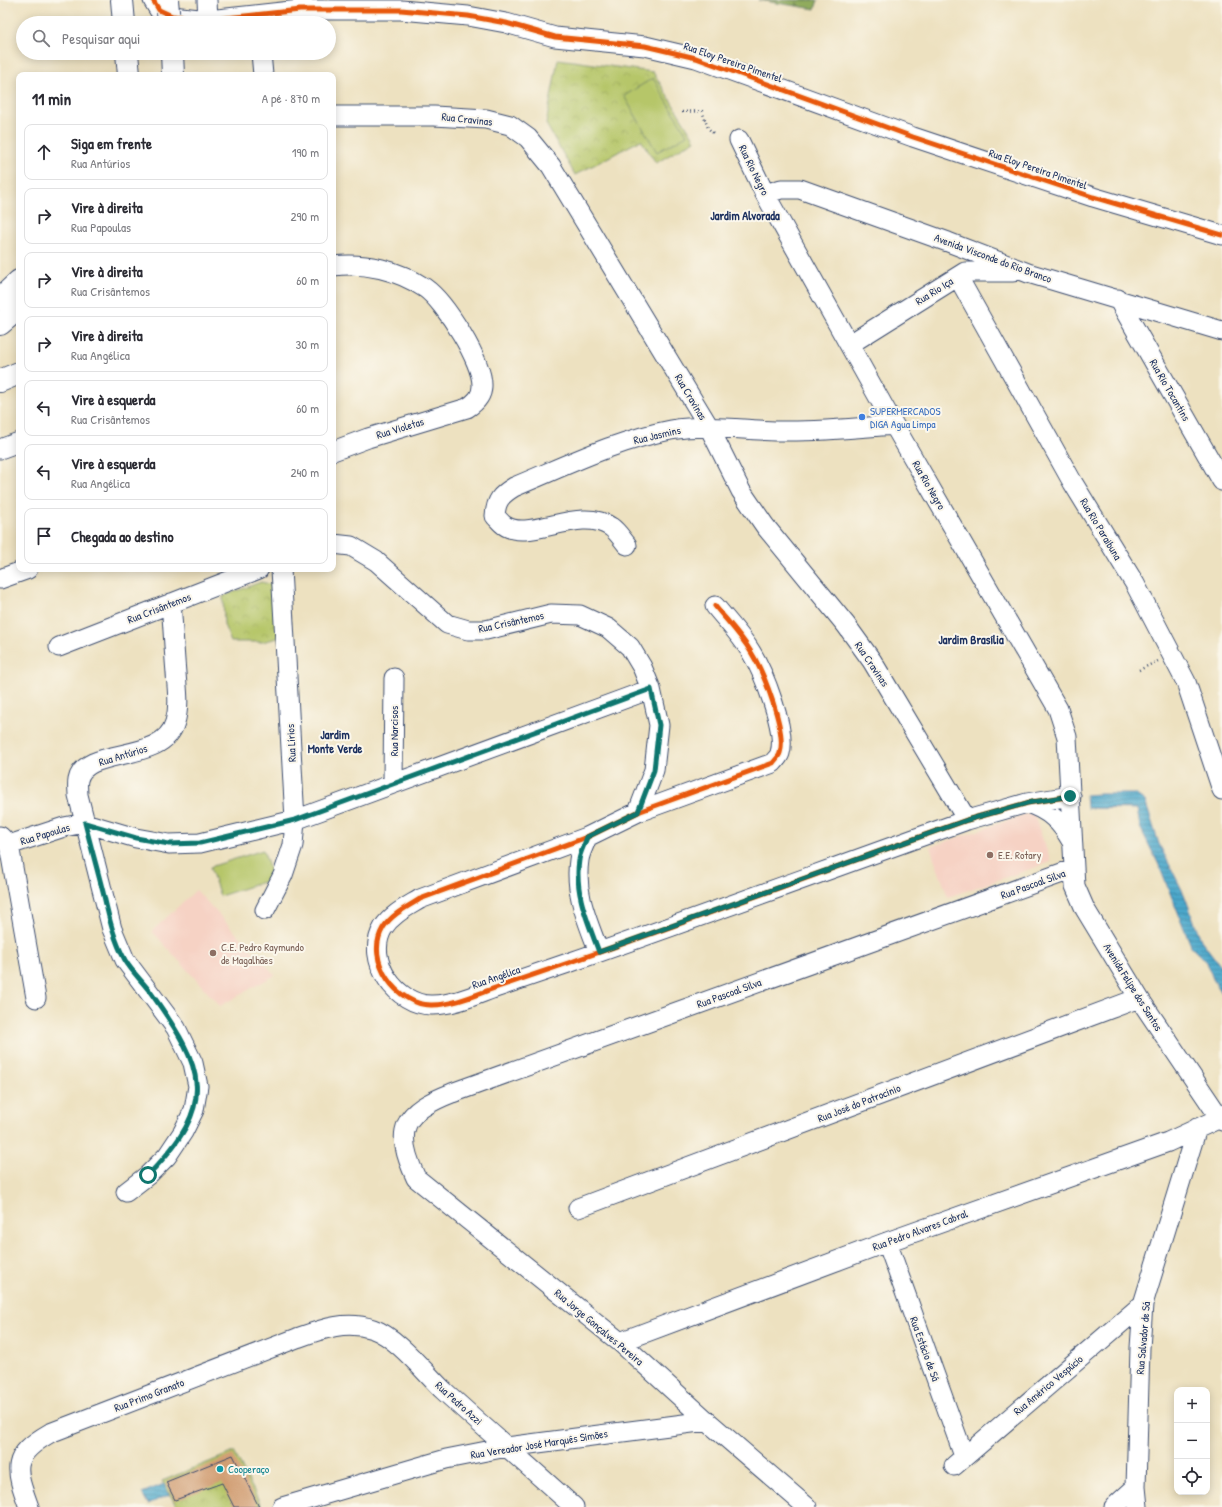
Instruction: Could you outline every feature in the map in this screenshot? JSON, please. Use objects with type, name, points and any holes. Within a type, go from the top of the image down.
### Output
[{"type":"main road","points":[[122,0],[123,16]]},
{"type":"main road","points":[[167,0],[168,16]]},
{"type":"main road","points":[[182,0],[183,16]]},
{"type":"main road","points":[[128,60],[129,72]]},
{"type":"main road","points":[[0,299],[16,284]]},
{"type":"main road","points":[[0,324],[16,311]]},
{"type":"main road","points":[[0,382],[16,374]]},
{"type":"street","name":"Rua Eloy Pereira Pimentel","points":[[153,0],[159,10],[172,16]]},
{"type":"street","points":[[207,0],[208,16]]},
{"type":"street","name":"Rua Eloy Pereira Pimentel","points":[[268,16],[300,5],[401,10],[468,16],[506,23],[554,37],[646,46],[696,58],[913,137],[1093,197],[1222,235]]},
{"type":"street","points":[[261,60],[263,72]]},
{"type":"street","name":"Rua Cravinas","points":[[336,116],[434,116],[486,119],[510,125],[528,138],[551,166],[709,427],[741,491],[764,526],[846,625],[872,661],[967,820]]},
{"type":"street","name":"Rua Rio Negro","points":[[739,140],[765,194],[894,425],[1058,709],[1067,737],[1072,842]]},
{"type":"street","name":"Avenida Visconde do Rio Branco","points":[[765,194],[781,188],[800,189],[948,242],[1028,273],[1222,331]]},
{"type":"street","points":[[948,242],[961,251],[965,257],[961,274]]},
{"type":"street","name":"Rua Violetas","points":[[336,266],[352,263],[390,270],[426,289],[457,325],[477,362],[482,387],[477,401],[467,408],[368,438],[336,450]]},
{"type":"street","name":"Rua Rio Iça","points":[[850,344],[961,274],[990,271],[1028,273]]},
{"type":"street","name":"Rua Rio Paraibuna","points":[[961,274],[1073,483],[1135,584],[1172,654],[1186,682],[1222,790]]},
{"type":"street","name":"Rua Rio Tocantins","points":[[1118,299],[1222,481]]},
{"type":"street","points":[[0,382],[16,378]]},
{"type":"street","name":"Rua Jasmins","points":[[627,545],[611,527],[596,520],[577,519],[543,527],[520,530],[504,526],[495,516],[496,505],[502,494],[514,487],[622,444],[670,430],[709,427],[779,431],[839,430],[894,425]]},
{"type":"street","points":[[0,450],[16,443]]},
{"type":"street","name":"Rua Crisântemos","points":[[336,544],[350,546],[376,561],[447,624],[468,630],[486,630],[515,621],[551,614],[580,615],[608,628],[630,647],[642,667],[651,689],[659,725],[654,770],[638,812]]},
{"type":"street","points":[[0,579],[20,572]]},
{"type":"street","name":"Rua Crisântemos","points":[[59,647],[251,572]]},
{"type":"street","name":"Rua Lírios","points":[[265,910],[283,875],[293,845],[295,820],[281,572]]},
{"type":"street","name":"Rua Antúrios","points":[[126,1192],[148,1175],[167,1156],[184,1132],[194,1110],[198,1086],[193,1063],[176,1028],[125,960],[112,929],[78,795],[78,779],[85,769],[102,759],[147,749],[165,738],[175,723],[178,703],[171,603]]},
{"type":"street","name":"Rua Angélica","points":[[715,606],[750,651],[763,674],[779,725],[781,740],[780,754],[773,763],[638,812],[587,837],[420,899],[398,911],[383,928],[378,949],[380,967],[394,988],[412,1001],[432,1005],[458,1001],[967,820],[1027,803],[1070,796]]},
{"type":"street","name":"Rua Narcisos","points":[[393,783],[394,678]]},
{"type":"street","name":"Rua Papoulas","points":[[4,841],[85,823],[136,838],[169,844],[200,843],[295,820],[651,689]]},
{"type":"street","points":[[1027,803],[1042,808],[1054,816],[1072,842]]},
{"type":"street","points":[[587,837],[579,859],[578,883],[582,905],[599,952]]},
{"type":"street","points":[[4,841],[36,998]]},
{"type":"street","name":"Avenida Felipe dos Santos","points":[[1072,842],[1075,886],[1085,909],[1139,998],[1221,1119]]},
{"type":"street","name":"Rua Pascoal Silva","points":[[403,1140],[409,1120],[427,1103],[1073,869]]},
{"type":"street","name":"Rua José do Patrocínio","points":[[578,1208],[1139,998]]},
{"type":"street","name":"Rua Pedro Alvares Cabral","points":[[620,1342],[887,1242],[1161,1144],[1221,1119]]},
{"type":"street","name":"Rua Salvador de Sá","points":[[1138,1507],[1136,1487],[1140,1348],[1143,1304],[1197,1128]]},
{"type":"street","name":"Rua Jorge Gonçalves Pereira","points":[[403,1140],[407,1159],[416,1178],[620,1342],[707,1421],[807,1507]]},
{"type":"street","name":"Rua Estácio de Sá","points":[[887,1242],[959,1461]]},
{"type":"street","name":"Rua Américo Vespúcio","points":[[959,1461],[1143,1304]]},
{"type":"street","name":"Rua Pedro Azzi","points":[[333,1326],[357,1325],[375,1329],[398,1345],[443,1390],[574,1507]]},
{"type":"street","name":"Rua Primo Granato","points":[[29,1507],[19,1480],[18,1467],[23,1454],[34,1442],[64,1428],[333,1326]]},
{"type":"street","name":"Rua Vereador José Marquês Simões","points":[[282,1507],[446,1459],[507,1447],[707,1421]]},
{"type":"street","points":[[1114,1507],[1136,1487]]},
{"type":"path","points":[[682,112],[702,111],[708,128],[714,134]]},
{"type":"path","points":[[1138,670],[1172,654]]},
{"type":"shaded area","name":"E.E. Rotary","points":[[1033,812],[1051,862],[948,897],[930,847]]},
{"type":"shaded area","name":"C.E. Pedro Raymundo de Magalhães","points":[[196,890],[275,975],[220,1006],[152,931]]},
{"type":"green space","points":[[758,0],[818,0],[815,9]]},
{"type":"green space","points":[[558,59],[653,72],[695,140],[656,163],[641,140],[575,175],[546,124]]},
{"type":"green space","points":[[653,78],[687,135],[657,152],[624,96]]},
{"type":"green space","points":[[261,582],[275,585],[278,638],[262,642],[231,642],[224,625],[223,596]]},
{"type":"green space","points":[[263,850],[273,879],[220,896],[210,867]]},
{"type":"green space","name":"Cooperaço","points":[[234,1452],[262,1507],[177,1507],[162,1481]]},
{"type":"water","points":[[1135,794],[1145,801],[1159,844],[1184,894],[1201,940],[1222,968],[1222,993],[1213,979],[1207,962],[1192,948],[1158,863],[1140,827],[1137,809],[1087,808],[1086,795]]},
{"type":"water","points":[[164,1484],[169,1495],[148,1504],[142,1493]]},
{"type":"building","name":"Cooperaço","points":[[233,1455],[259,1507],[234,1507],[222,1483],[175,1500],[166,1482]]},
{"type":"cycle path","points":[[153,0],[159,10],[172,16]]},
{"type":"cycle path","points":[[245,16],[300,10],[401,10],[468,16],[506,23],[555,37],[645,46],[696,58],[913,137],[1093,197],[1222,235]]},
{"type":"cycle path","points":[[715,606],[747,646],[762,673],[777,716],[781,743],[779,756],[773,763],[638,812],[587,837],[420,899],[405,908],[387,923],[383,928],[378,941],[378,954],[381,967],[387,979],[396,990],[407,998],[419,1003],[432,1005],[440,1005],[463,1000],[967,820],[1027,803],[1071,796]]},
{"type":"place","name":"SUPERMERCADOS DIGA Agua Limpa","points":[[862,417]]},
{"type":"place","name":"E.E. Rotary","points":[[990,855]]},
{"type":"place","name":"C.E. Pedro Raymundo de Magalhães","points":[[213,953]]},
{"type":"place","name":"Cooperaço","points":[[220,1469]]},
{"type":"district","name":"Jardim Alvorada","points":[[745,216]]},
{"type":"district","name":"Jardim Brasília","points":[[971,640]]},
{"type":"district","name":"Jardim Monte Verde","points":[[335,742]]},
{"type":"route","points":[[148,1175],[167,1156],[184,1132],[194,1110],[198,1086],[193,1063],[176,1028],[125,960],[112,929],[85,823],[136,838],[169,844],[200,843],[295,820],[651,689],[659,725],[654,770],[638,812],[587,837],[579,859],[578,883],[582,905],[599,952],[967,820],[1027,803],[1070,796]]}]
